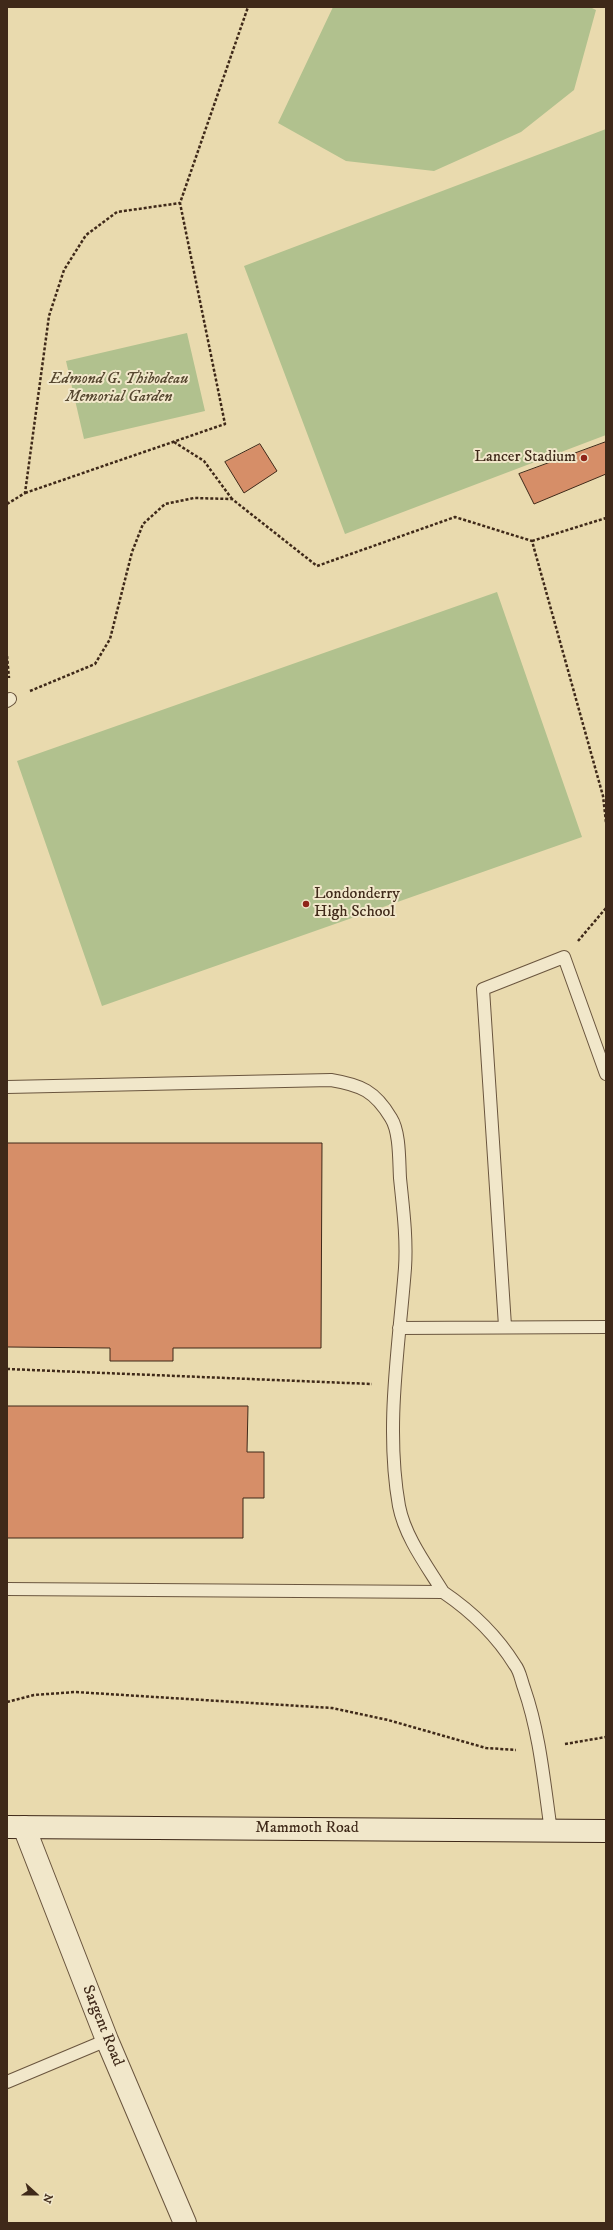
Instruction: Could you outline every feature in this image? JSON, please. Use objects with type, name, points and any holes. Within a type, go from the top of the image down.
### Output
[{"type":"main road","name":"Mammoth Road","points":[[15,1827],[606,1831]]},
{"type":"main road","name":"Sargent Road","points":[[15,1827],[185,2223]]},
{"type":"lane","points":[[505,1326],[483,990],[564,958],[606,1074]]},
{"type":"lane","points":[[7,1087],[331,1080],[355,1084],[368,1091],[379,1101],[392,1120],[398,1143],[404,1228],[405,1259],[394,1385],[394,1456],[399,1508],[412,1542],[443,1592],[465,1607],[495,1638],[516,1666],[529,1702],[539,1747],[551,1831]]},
{"type":"lane","points":[[399,1328],[505,1326],[606,1327]]},
{"type":"lane","points":[[7,1589],[443,1592]]},
{"type":"lane","points":[[7,2082],[107,2040]]},
{"type":"path","points":[[7,504],[25,493],[225,424],[180,204],[248,7]]},
{"type":"path","points":[[25,493],[49,316],[64,270],[86,235],[117,212],[180,204]]},
{"type":"path","points":[[174,442],[204,461],[232,499],[317,566],[454,517],[532,541],[606,518]]},
{"type":"path","points":[[9,700],[95,664],[110,639],[132,552],[144,524],[165,504],[194,498],[232,499]]},
{"type":"path","points":[[532,541],[603,796],[606,822]]},
{"type":"path","points":[[564,958],[606,908]]},
{"type":"path","points":[[7,1369],[394,1385]]},
{"type":"path","points":[[7,1702],[34,1695],[75,1692],[332,1708],[388,1720],[486,1748],[516,1750]]},
{"type":"path","points":[[565,1744],[606,1737]]},
{"type":"green space","points":[[333,7],[590,7],[596,10],[574,90],[521,132],[434,171],[346,161],[278,123]]},
{"type":"green space","points":[[606,129],[606,435],[345,534],[244,266]]},
{"type":"green space","name":"Edmond G. Thibodeau Memorial Garden","points":[[187,333],[205,411],[84,439],[66,361]]},
{"type":"green space","points":[[497,592],[582,837],[102,1006],[17,761]]},
{"type":"building","name":"Lancer Stadium","points":[[606,442],[606,474],[534,504],[519,474]]},
{"type":"building","points":[[260,444],[277,471],[244,493],[225,462]]},
{"type":"building","points":[[7,1143],[322,1143],[321,1348],[173,1348],[173,1361],[110,1361],[110,1348],[7,1347]]},
{"type":"building","points":[[7,1406],[248,1406],[247,1452],[264,1452],[264,1498],[243,1498],[243,1538],[7,1538]]},
{"type":"place","name":"Lancer Stadium","points":[[584,458]]},
{"type":"place","name":"Londonderry High School","points":[[306,904]]}]
